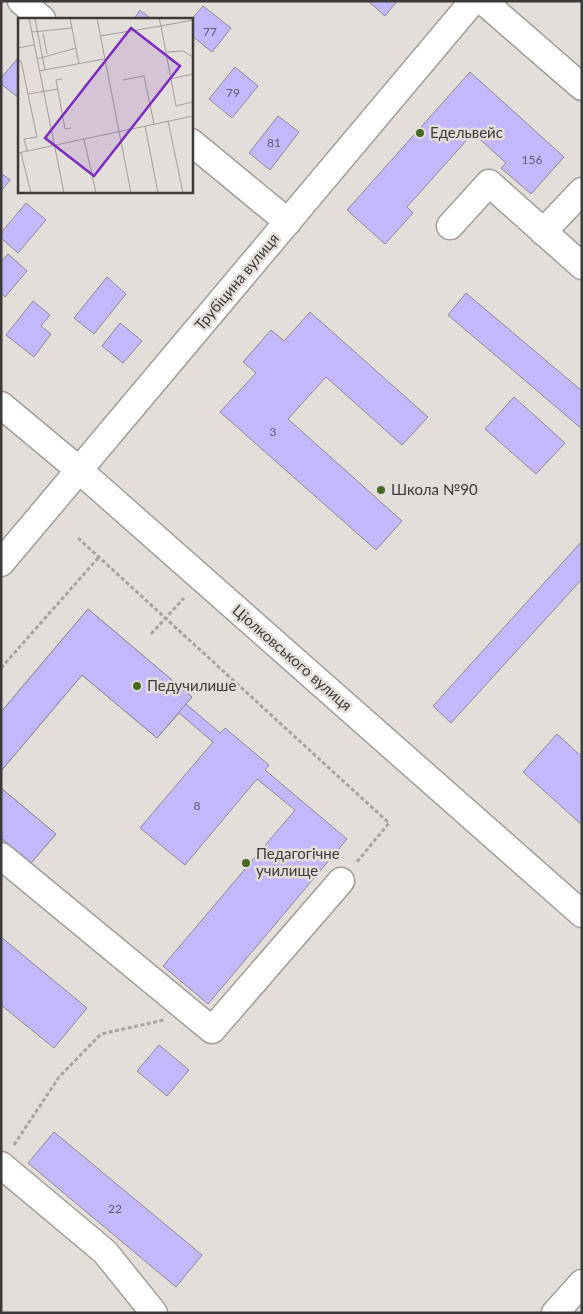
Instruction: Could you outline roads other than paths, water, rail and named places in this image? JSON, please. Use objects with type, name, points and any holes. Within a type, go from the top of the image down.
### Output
[{"type":"street","points":[[21,1],[41,18]]},
{"type":"street","name":"Трубіцина вулиця","points":[[1,563],[473,1]]},
{"type":"street","points":[[483,1],[582,88]]},
{"type":"street","points":[[192,143],[288,222]]},
{"type":"street","points":[[450,226],[489,183],[582,266]]},
{"type":"street","points":[[543,232],[582,191]]},
{"type":"street","name":"Ціолковського вулиця","points":[[1,405],[79,470],[582,914]]},
{"type":"street","points":[[1,856],[212,1030],[341,881]]},
{"type":"street","points":[[6,1157],[106,1252],[154,1313]]},
{"type":"street","points":[[554,1313],[582,1283]]},
{"type":"place","name":"Едельвейс","points":[[420,133]]},
{"type":"place","name":"Школа №90","points":[[381,490]]},
{"type":"place","name":"Педучилише","points":[[137,686]]},
{"type":"place","name":"Педагогічне училище","points":[[246,863]]}]
